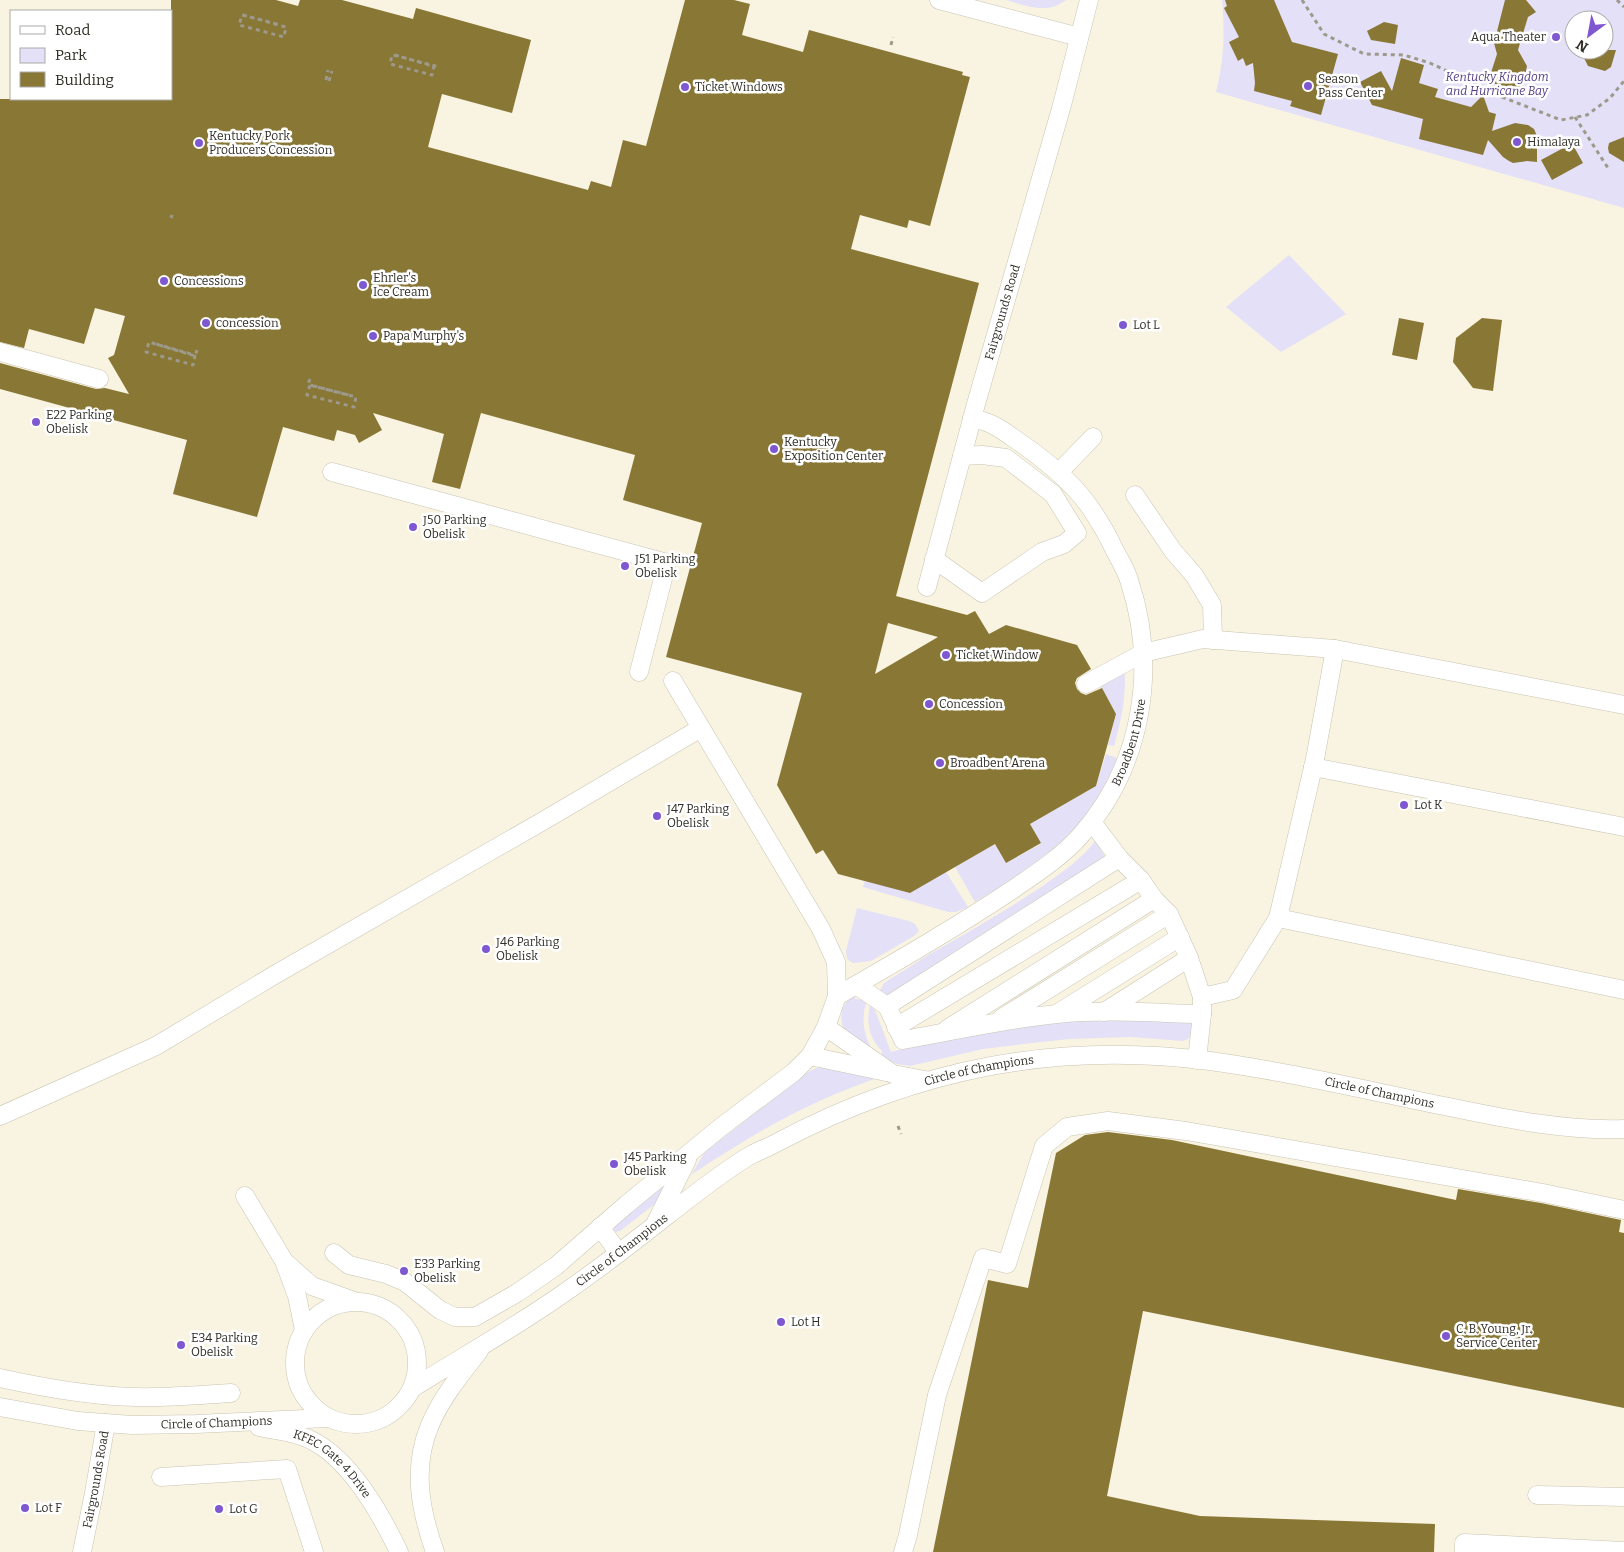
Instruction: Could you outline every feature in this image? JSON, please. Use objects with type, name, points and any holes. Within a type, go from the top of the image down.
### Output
[{"type":"street","points":[[939,0],[1079,37]]},
{"type":"street","name":"Fairgrounds Road","points":[[927,588],[972,418],[1062,105],[1089,0]]},
{"type":"street","points":[[0,352],[99,379]]},
{"type":"street","name":"Broadbent Drive","points":[[837,996],[977,913],[1041,870],[1080,837],[1102,807],[1118,778],[1136,733],[1143,693],[1143,653],[1139,616],[1129,578],[1111,543],[1088,505],[1059,472],[1026,446],[993,424],[972,418]]},
{"type":"street","points":[[1059,472],[1093,437]]},
{"type":"street","points":[[934,559],[982,593],[1042,552],[1064,544],[1077,533],[1053,494],[1006,458],[982,455],[962,456]]},
{"type":"street","points":[[332,472],[667,563],[639,672]]},
{"type":"street","points":[[1135,495],[1174,551],[1194,575],[1212,605],[1213,640]]},
{"type":"street","points":[[1086,684],[1143,653],[1203,639],[1334,649],[1624,705]]},
{"type":"street","points":[[856,985],[887,1006],[903,1040],[996,1022],[1058,1014],[1202,1006],[1233,990],[1278,918],[1313,767],[1334,649]]},
{"type":"street","points":[[334,1253],[349,1265],[386,1274],[405,1282],[440,1310],[455,1317],[475,1317],[517,1293],[556,1266],[721,1127],[794,1072],[810,1056],[826,1027],[837,996],[836,962],[821,929],[673,681]]},
{"type":"street","points":[[0,1116],[156,1046],[276,974],[579,801],[701,728]]},
{"type":"street","points":[[1313,767],[1624,827]]},
{"type":"street","points":[[1092,822],[1119,858],[1141,880],[1154,899],[1169,914],[1180,937],[1189,958],[1202,1006],[1197,1060]]},
{"type":"street","points":[[887,1006],[1119,858]]},
{"type":"street","points":[[896,1027],[1141,880]]},
{"type":"street","points":[[938,1034],[1154,899]]},
{"type":"street","points":[[996,1022],[1169,914]]},
{"type":"street","points":[[1278,918],[1624,990]]},
{"type":"street","points":[[1058,1014],[1180,937]]},
{"type":"street","points":[[1104,1012],[1189,958]]},
{"type":"street","points":[[826,1027],[893,1074]]},
{"type":"street","name":"Circle of Champions","points":[[414,1387],[563,1294],[705,1186],[749,1156],[834,1114],[927,1081],[1000,1064],[1083,1055],[1134,1055],[1197,1060],[1290,1074],[1496,1116],[1563,1127],[1601,1130],[1624,1129]]},
{"type":"street","points":[[810,1056],[927,1081]]},
{"type":"street","points":[[903,1552],[937,1395],[983,1258],[1007,1264],[1044,1146],[1067,1127],[1108,1121],[1186,1131],[1543,1193],[1624,1210]]},
{"type":"street","points":[[654,1225],[691,1153]]},
{"type":"street","points":[[245,1196],[284,1261],[297,1296],[304,1330]]},
{"type":"street","points":[[600,1227],[618,1252]]},
{"type":"street","points":[[284,1261],[312,1286],[354,1301],[375,1304],[393,1313],[407,1328],[416,1346],[418,1367],[414,1387],[403,1404],[387,1417],[367,1424],[347,1424],[328,1418],[312,1405],[300,1389],[295,1369],[296,1349],[304,1330],[317,1315],[334,1305],[354,1301]]},
{"type":"street","points":[[435,1552],[422,1509],[419,1472],[423,1448],[430,1424],[455,1382],[486,1342]]},
{"type":"street","points":[[0,1378],[79,1392],[136,1397],[231,1393]]},
{"type":"street","name":"Fairgrounds Road","points":[[0,1407],[40,1415],[106,1423],[82,1552]]},
{"type":"street","name":"Circle of Champions","points":[[106,1423],[165,1425],[328,1418]]},
{"type":"street","name":"KFEC Gate 4 Drive","points":[[232,1422],[302,1436],[318,1444],[338,1458],[364,1492],[399,1552]]},
{"type":"street","points":[[161,1477],[287,1469],[314,1552]]},
{"type":"street","points":[[1537,1495],[1624,1498]]},
{"type":"street","points":[[1464,1552],[1464,1543],[1624,1551]]},
{"type":"path","points":[[1302,0],[1324,34],[1364,54],[1404,55],[1430,63],[1502,97],[1561,120],[1587,115],[1610,98],[1624,81]]},
{"type":"path","points":[[1617,0],[1624,8]]},
{"type":"path","points":[[243,15],[262,20],[272,23],[282,26],[286,27],[284,37],[239,25],[242,15],[264,21],[272,23],[281,25]]},
{"type":"path","points":[[891,45],[893,37]]},
{"type":"path","points":[[395,55],[403,58],[434,66],[432,75],[390,64],[392,55],[397,56],[439,67]]},
{"type":"path","points":[[327,81],[330,71]]},
{"type":"path","points":[[1574,117],[1608,168]]},
{"type":"path","points":[[149,342],[191,354],[196,356],[193,365],[146,352],[149,342]]},
{"type":"path","points":[[156,344],[195,356],[197,350]]},
{"type":"path","points":[[310,379],[308,384],[314,386],[350,396],[356,397],[354,407],[307,395],[308,390],[310,384],[349,395]]},
{"type":"path","points":[[898,1126],[901,1134]]},
{"type":"green space","points":[[1006,0],[1066,0],[1059,5],[1036,8]]},
{"type":"green space","name":"Kentucky Kingdom and Hurricane Bay","points":[[1222,0],[1624,0],[1624,208],[1216,92],[1224,35]]},
{"type":"green space","points":[[1289,255],[1346,314],[1281,352],[1226,307]]},
{"type":"green space","points":[[1125,667],[1124,698],[1119,726],[1114,746],[1108,745],[1116,714],[1098,682]]},
{"type":"green space","points":[[1106,754],[1117,758],[1099,796],[1088,813],[1060,843],[1044,856],[975,902],[955,867],[995,844],[1006,863],[1041,844],[1030,824],[1096,786]]},
{"type":"green space","points":[[1096,838],[1105,858],[884,997],[880,990],[884,983],[1049,882],[1087,851]]},
{"type":"green space","points":[[946,872],[968,907],[956,912],[948,912],[863,887],[865,881]]},
{"type":"green space","points":[[857,908],[909,921],[915,924],[919,931],[914,936],[871,961],[853,963],[847,959],[846,951]]},
{"type":"green space","points":[[855,996],[855,999],[867,1000],[864,1025],[872,1049],[847,1034],[842,1024],[842,1012],[846,1002]]},
{"type":"green space","points":[[870,1005],[875,1010],[891,1052],[934,1040],[1082,1020],[1135,1019],[1190,1022],[1192,1031],[1189,1038],[1183,1041],[1130,1037],[1069,1039],[983,1049],[910,1066],[897,1064],[882,1057],[882,1051],[871,1035],[868,1018]]},
{"type":"green space","points":[[819,1067],[877,1078],[804,1108],[736,1146],[691,1175],[705,1152],[808,1072]]},
{"type":"green space","points":[[669,1181],[660,1200],[620,1231],[616,1232],[614,1230],[615,1223]]},
{"type":"building","name":"Kentucky Exposition Center","points":[[171,0],[276,0],[298,6],[300,0],[342,0],[413,19],[416,8],[531,40],[512,113],[442,94],[428,147],[588,190],[591,181],[611,187],[623,140],[646,146],[685,0],[734,0],[750,4],[742,35],[803,52],[809,30],[963,72],[962,75],[970,77],[930,226],[909,220],[907,228],[860,215],[851,249],[979,283],[896,596],[967,615],[975,611],[989,634],[1006,625],[1077,645],[1091,669],[1077,678],[1075,683],[1077,689],[1086,695],[1102,688],[1116,714],[1096,786],[1030,824],[1041,843],[1006,863],[995,844],[910,893],[838,874],[823,850],[816,854],[777,785],[802,693],[666,657],[702,523],[623,500],[635,455],[481,413],[460,489],[432,482],[444,434],[373,413],[382,430],[359,443],[355,435],[337,430],[334,441],[283,427],[257,517],[173,494],[187,440],[0,389],[0,363],[96,389],[105,388],[129,394],[108,358],[114,355],[125,316],[95,308],[84,344],[29,329],[24,348],[0,342],[0,99],[172,100]],"holes":[[[888,623],[938,637],[875,674]]]},
{"type":"building","points":[[1225,0],[1274,0],[1292,42],[1338,54],[1321,115],[1290,106],[1292,101],[1254,91],[1253,63],[1246,66],[1243,58],[1238,61],[1229,42],[1239,37],[1224,8],[1227,6]]},
{"type":"building","points":[[1505,0],[1526,0],[1536,12],[1528,17],[1518,50],[1527,66],[1522,91],[1488,82],[1497,54],[1494,43]]},
{"type":"building","points":[[1384,22],[1398,25],[1395,44],[1371,40],[1367,31]]},
{"type":"building","points":[[1401,58],[1424,65],[1419,83],[1438,89],[1435,97],[1471,107],[1483,95],[1489,112],[1496,114],[1492,131],[1515,123],[1528,125],[1534,129],[1537,136],[1537,162],[1513,163],[1503,157],[1488,140],[1483,155],[1419,139],[1423,119],[1372,105],[1360,82],[1381,71],[1392,91]]},
{"type":"building","points":[[1585,60],[1613,60],[1611,67],[1605,71],[1588,66]]},
{"type":"building","points":[[1624,137],[1624,162],[1609,153],[1608,148],[1609,143]]},
{"type":"building","points":[[1573,145],[1583,163],[1552,180],[1541,160],[1567,146],[1568,148]]},
{"type":"building","points":[[1399,318],[1424,323],[1417,360],[1392,355]]},
{"type":"building","points":[[1482,318],[1502,320],[1493,391],[1473,388],[1453,362],[1456,338]]},
{"type":"building","name":"C. B. Young, Jr. Service Center","points":[[1108,1132],[1172,1140],[1456,1200],[1458,1189],[1541,1203],[1621,1220],[1619,1232],[1624,1233],[1624,1408],[1143,1311],[1107,1496],[1200,1516],[1435,1524],[1434,1552],[933,1552],[988,1280],[1028,1288],[1056,1153],[1085,1135]]},
{"type":"place","name":"Aqua Theater","points":[[1556,37]]},
{"type":"place","name":"Season Pass Center","points":[[1308,86]]},
{"type":"place","name":"Ticket Windows","points":[[685,87]]},
{"type":"place","name":"Himalaya","points":[[1517,142]]},
{"type":"place","name":"Kentucky Pork Producers Concession","points":[[199,143]]},
{"type":"place","name":"Concessions","points":[[164,281]]},
{"type":"place","name":"Ehrler's Ice Cream","points":[[363,285]]},
{"type":"place","name":"concession","points":[[206,323]]},
{"type":"place","name":"Lot L","points":[[1123,325]]},
{"type":"place","name":"Papa Murphy's","points":[[373,336]]},
{"type":"place","name":"E22 Parking Obelisk","points":[[36,422]]},
{"type":"place","name":"Kentucky Exposition Center","points":[[774,449]]},
{"type":"place","name":"J50 Parking Obelisk","points":[[413,527]]},
{"type":"place","name":"J51 Parking Obelisk","points":[[625,566]]},
{"type":"place","name":"Ticket Window","points":[[946,655]]},
{"type":"place","name":"Concession","points":[[929,704]]},
{"type":"place","name":"Broadbent Arena","points":[[940,763]]},
{"type":"place","name":"Lot K","points":[[1404,805]]},
{"type":"place","name":"J47 Parking Obelisk","points":[[657,816]]},
{"type":"place","name":"J46 Parking Obelisk","points":[[486,949]]},
{"type":"place","name":"J45 Parking Obelisk","points":[[614,1164]]},
{"type":"place","name":"E33 Parking Obelisk","points":[[404,1271]]},
{"type":"place","name":"Lot H","points":[[781,1322]]},
{"type":"place","name":"C. B. Young, Jr. Service Center","points":[[1446,1336]]},
{"type":"place","name":"E34 Parking Obelisk","points":[[181,1345]]},
{"type":"place","name":"Lot F","points":[[25,1508]]},
{"type":"place","name":"Lot G","points":[[219,1509]]}]
